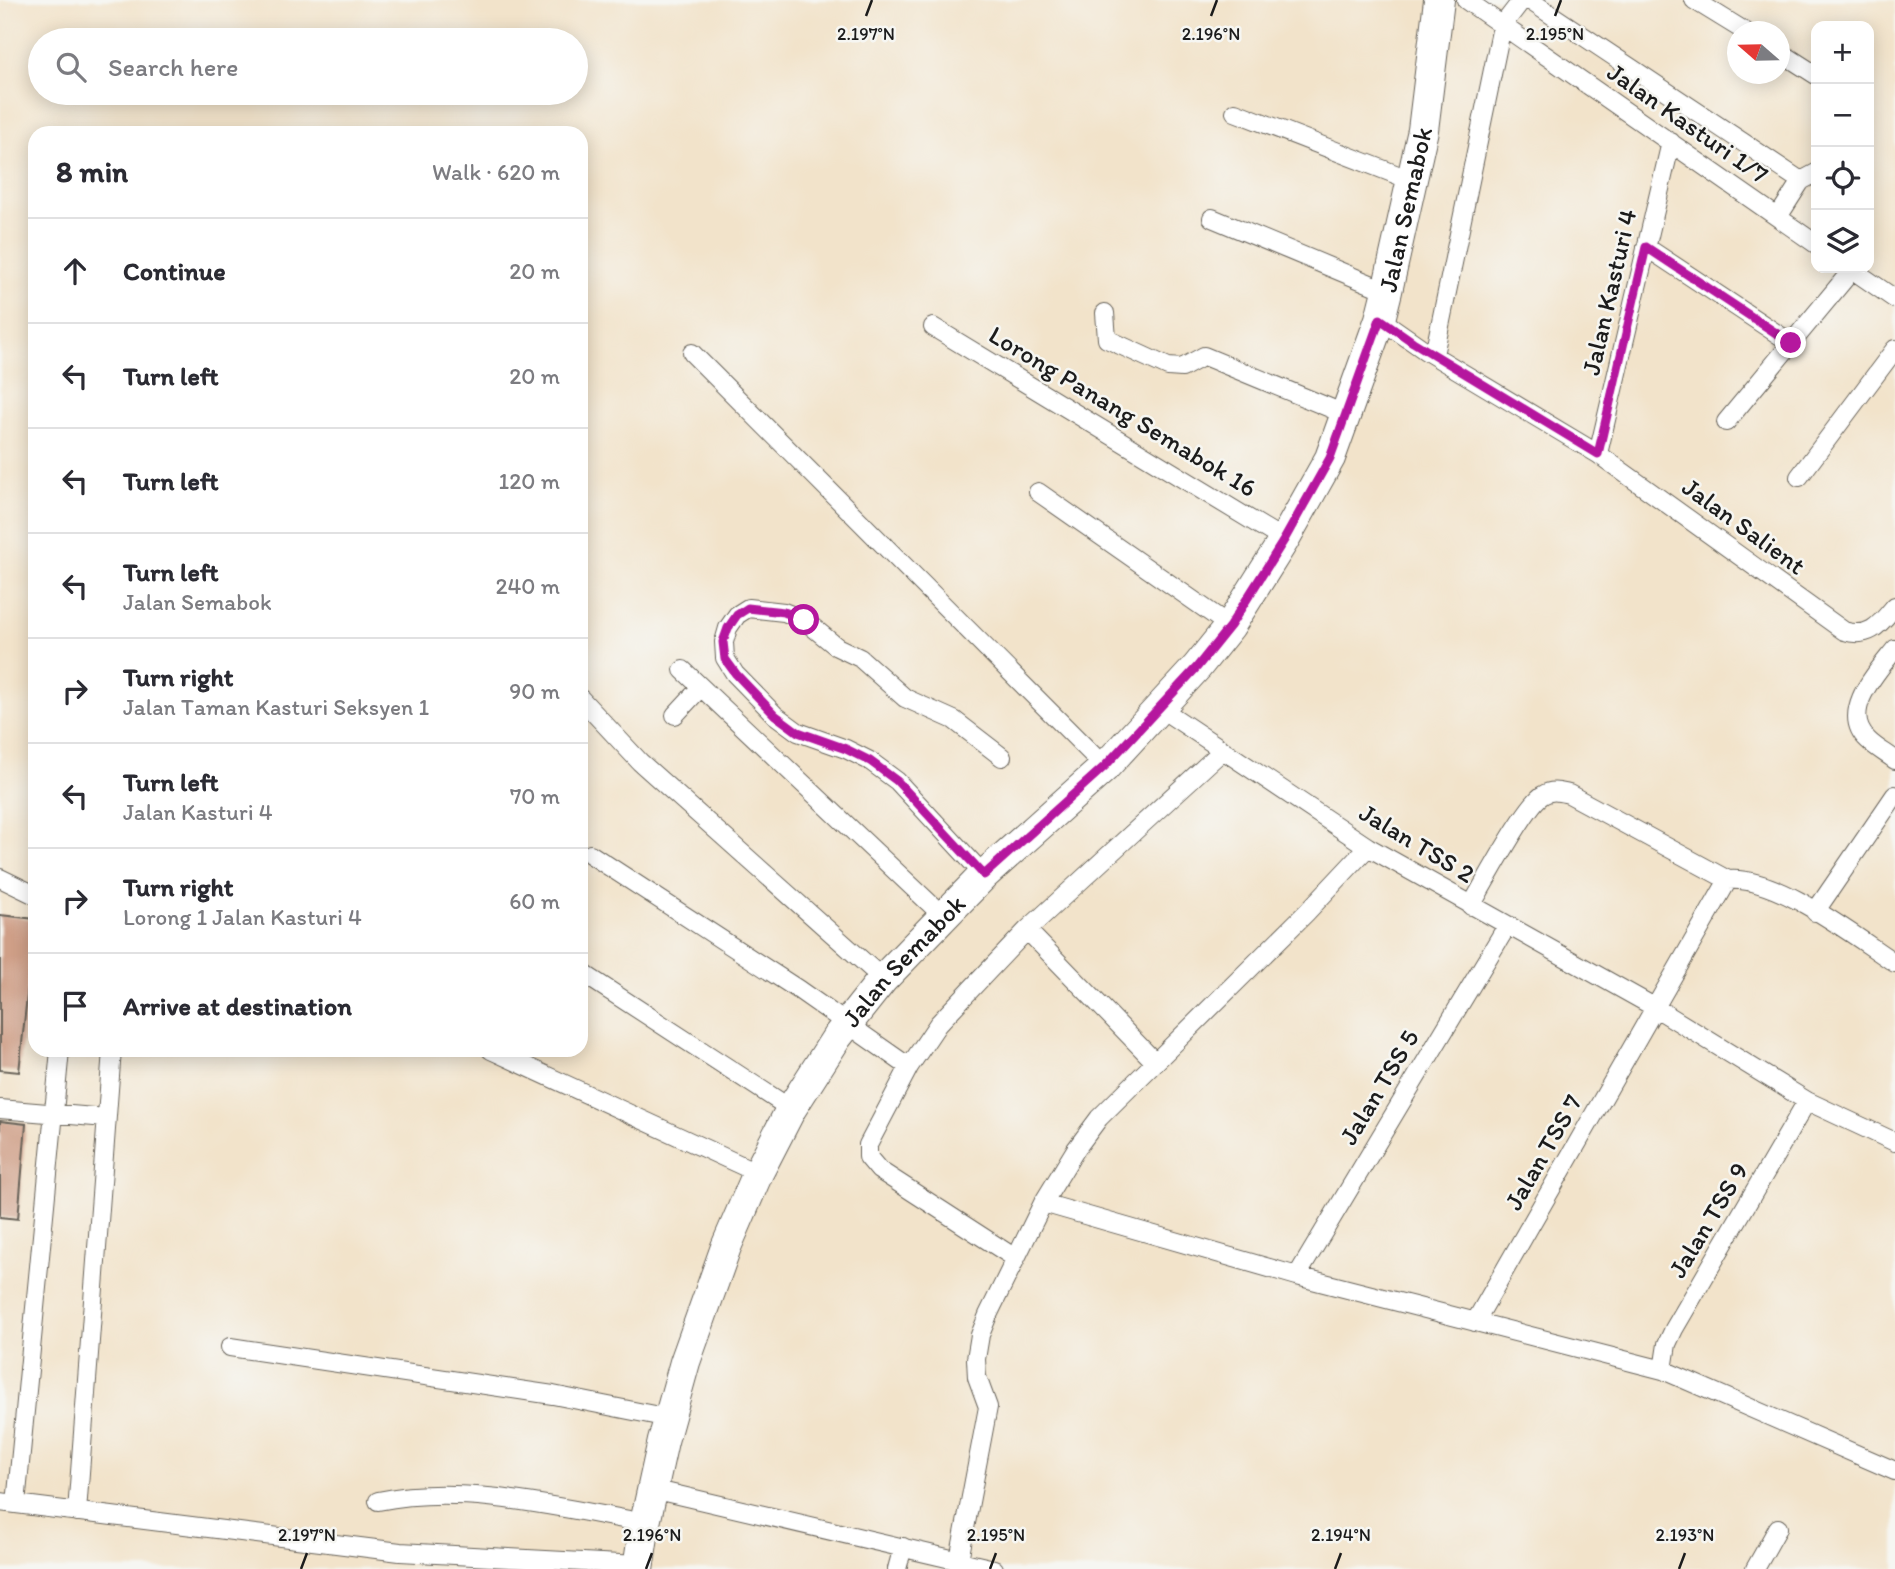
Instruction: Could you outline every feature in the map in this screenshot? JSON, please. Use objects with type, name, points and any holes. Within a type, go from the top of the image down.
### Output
[{"type":"main road","name":"Jalan Semabok","points":[[638,1567],[652,1489],[669,1418],[710,1289],[758,1173],[791,1109],[847,1023],[883,979],[984,875],[1105,766],[1160,708],[1230,626],[1284,540],[1330,458],[1384,305],[1423,130],[1439,0]]},
{"type":"street","name":"Jalan Kasturi 1/7","points":[[1466,0],[1811,240]]},
{"type":"street","points":[[1424,349],[1494,20],[1522,0]]},
{"type":"street","name":"Jalan Kasturi 1/7","points":[[1529,0],[1809,177]]},
{"type":"street","points":[[1695,0],[1728,21]]},
{"type":"street","points":[[1790,58],[1811,72]]},
{"type":"street","points":[[1235,112],[1413,181]]},
{"type":"street","name":"Jalan Kasturi 4","points":[[1598,454],[1671,142]]},
{"type":"street","points":[[1778,217],[1809,177]]},
{"type":"street","name":"Jalan Salient","points":[[1212,218],[1384,305],[1424,349],[1598,454],[1844,631],[1861,634],[1876,628],[1895,606]]},
{"type":"street","points":[[1646,247],[1791,343]]},
{"type":"street","points":[[1726,422],[1848,273]]},
{"type":"street","points":[[1857,273],[1895,299]]},
{"type":"street","points":[[1105,313],[1107,339],[1168,366],[1182,368],[1204,356],[1347,415]]},
{"type":"street","name":"Lorong Panang Semabok 16","points":[[933,327],[1284,540]]},
{"type":"street","points":[[1799,477],[1895,349]]},
{"type":"street","points":[[692,353],[1105,766]]},
{"type":"street","points":[[1038,492],[1230,626]]},
{"type":"street","points":[[984,875],[897,781],[870,761],[846,749],[798,732],[754,695],[725,659],[723,642],[728,628],[737,615],[748,608],[784,612],[804,620],[837,647],[860,658],[905,698],[954,720],[1002,757]]},
{"type":"street","points":[[1895,649],[1861,699],[1857,712],[1859,728],[1866,739],[1895,760]]},
{"type":"street","points":[[683,670],[943,916]]},
{"type":"street","points":[[675,715],[701,687]]},
{"type":"street","points":[[588,706],[640,762],[883,979]]},
{"type":"street","name":"Jalan TSS 2","points":[[1160,708],[1368,847],[1656,1008],[1807,1101],[1895,1142]]},
{"type":"street","points":[[1015,1258],[879,1170],[868,1157],[868,1145],[909,1066],[938,1024],[1027,930],[1222,751]]},
{"type":"street","points":[[1471,906],[1527,813],[1541,795],[1553,791],[1569,794],[1728,880],[1741,879],[1766,885],[1815,912],[1895,963]]},
{"type":"street","points":[[1815,912],[1895,795]]},
{"type":"street","points":[[959,1560],[988,1407],[977,1377],[976,1359],[980,1335],[1043,1203],[1076,1149],[1099,1118],[1306,913],[1368,847]]},
{"type":"street","points":[[590,854],[909,1066]]},
{"type":"street","points":[[0,878],[28,892]]},
{"type":"street","name":"Jalan TSS 7","points":[[1475,1322],[1728,880]]},
{"type":"street","name":"Jalan TSS 5","points":[[1297,1276],[1507,926]]},
{"type":"street","points":[[1027,930],[1154,1061]]},
{"type":"street","points":[[588,977],[791,1109]]},
{"type":"street","points":[[59,1057],[8,1503],[400,1552],[638,1567]]},
{"type":"street","points":[[77,1512],[111,1057]]},
{"type":"street","points":[[506,1057],[758,1173]]},
{"type":"street","name":"Jalan TSS 9","points":[[1662,1370],[1667,1344],[1674,1329],[1807,1101]]},
{"type":"street","points":[[0,1109],[106,1118]]},
{"type":"street","points":[[1043,1203],[1297,1276],[1662,1370],[1895,1471]]},
{"type":"street","points":[[230,1347],[540,1393],[669,1418]]},
{"type":"street","points":[[652,1489],[994,1569]]},
{"type":"street","points":[[378,1502],[440,1495],[516,1501],[645,1523]]},
{"type":"street","points":[[1755,1569],[1778,1528]]},
{"type":"street","points":[[897,1569],[903,1547]]},
{"type":"building","points":[[0,915],[28,918],[28,986],[19,1072],[0,1070]]},
{"type":"building","points":[[0,1121],[26,1124],[18,1219],[0,1217]]},
{"type":"route","points":[[804,620],[784,612],[748,608],[737,615],[728,628],[723,642],[725,659],[754,695],[798,732],[846,749],[870,761],[897,781],[984,875],[1105,766],[1197,667],[1230,626],[1284,540],[1330,458],[1380,319],[1413,342],[1598,454],[1646,247],[1791,343]]}]
